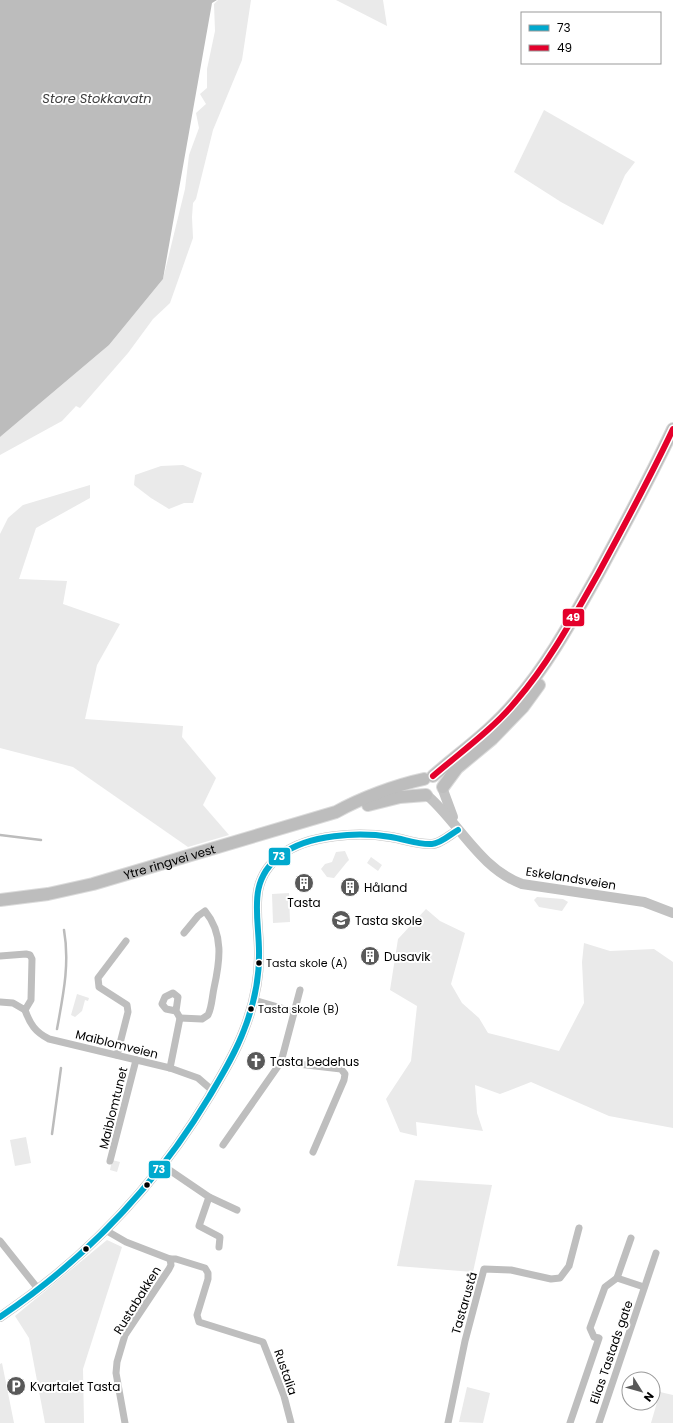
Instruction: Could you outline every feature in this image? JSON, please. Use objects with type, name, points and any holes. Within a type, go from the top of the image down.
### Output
[{"type":"highway","points":[[673,429],[654,470],[607,558],[541,671],[516,702],[487,732],[429,778],[422,786],[428,796],[439,795],[457,768],[492,739],[524,707],[546,674],[600,579],[673,442]]},
{"type":"highway","points":[[429,778],[441,781],[443,788]]},
{"type":"highway","name":"Ytre ringvei vest","points":[[336,812],[347,806],[409,782],[429,778]]},
{"type":"highway","name":"Ytre ringvei vest","points":[[0,900],[48,894],[93,884],[336,812],[348,811],[400,797],[428,796]]},
{"type":"street","points":[[443,788],[458,830]]},
{"type":"street","points":[[428,796],[444,811],[458,830]]},
{"type":"street","points":[[0,1317],[39,1290],[107,1231],[162,1165],[193,1123],[224,1073],[237,1048],[254,1000],[260,957],[256,902],[258,887],[268,867],[281,854],[308,841],[363,834],[434,844],[458,830]]},
{"type":"street","name":"Eskelandsveien","points":[[458,830],[492,867],[510,880],[522,884],[644,902],[673,914]]},
{"type":"street","points":[[180,1018],[202,1019],[208,1015],[220,956],[218,939],[211,919],[205,911],[195,919],[184,933]]},
{"type":"street","points":[[117,1055],[128,1012],[127,1005],[99,987],[98,978],[126,941]]},
{"type":"street","points":[[0,956],[26,954],[30,955],[32,959],[31,1000],[25,1010],[13,1003],[0,1002]]},
{"type":"street","points":[[223,1145],[281,1062],[300,990]]},
{"type":"street","points":[[254,1000],[295,1012]]},
{"type":"street","name":"Maiblomveien","points":[[25,1010],[30,1024],[40,1034],[49,1039],[170,1068],[198,1078],[213,1091]]},
{"type":"street","points":[[170,1068],[180,1018],[176,1011]]},
{"type":"street","name":"Maiblomtunet","points":[[110,1161],[136,1060]]},
{"type":"street","points":[[281,1062],[341,1069],[345,1074],[338,1095],[313,1152]]},
{"type":"street","points":[[162,1165],[209,1197],[237,1210]]},
{"type":"street","points":[[209,1197],[199,1226],[220,1237],[219,1247]]},
{"type":"street","name":"Tastarustå","points":[[448,1423],[465,1341],[484,1269],[510,1270],[551,1279],[560,1278],[569,1266],[579,1228]]},
{"type":"street","name":"Rustabakken","points":[[107,1231],[126,1242],[170,1259],[181,1260],[207,1270],[208,1279],[199,1308],[198,1319],[201,1323],[227,1331]]},
{"type":"street","points":[[570,1423],[599,1338],[594,1336],[590,1328],[605,1287],[617,1278],[631,1238]]},
{"type":"street","points":[[0,1241],[39,1290]]},
{"type":"street","name":"Elias Tastads gate","points":[[599,1423],[656,1253]]},
{"type":"street","name":"Rustabakken","points":[[125,1423],[116,1373],[117,1362],[125,1335],[169,1268],[170,1259]]},
{"type":"street","name":"Elias Tastads gate","points":[[617,1278],[644,1287]]},
{"type":"street","name":"Rustalia","points":[[227,1331],[255,1338],[263,1342],[284,1396],[291,1423]]},
{"type":"shaded area","points":[[218,0],[251,0],[242,60],[213,130],[196,199],[193,203],[193,238],[170,303],[153,319],[128,353],[80,408],[76,406],[62,421],[0,455],[0,437],[109,345],[163,279],[185,189],[189,155],[199,128],[196,113],[206,104],[200,94],[207,88],[207,69],[215,31],[214,4]]},
{"type":"shaded area","points":[[336,0],[383,0],[387,26]]},
{"type":"shaded area","points":[[544,110],[635,162],[625,175],[603,225],[561,202],[514,172]]},
{"type":"shaded area","points":[[183,465],[202,473],[193,503],[184,503],[169,509],[134,485],[135,475],[161,466]]},
{"type":"shaded area","points":[[90,485],[90,498],[36,528],[19,579],[67,581],[63,604],[120,624],[97,665],[85,719],[183,726],[182,737],[216,778],[203,805],[229,835],[188,847],[73,767],[0,748],[0,534],[8,518],[23,505]]},
{"type":"shaded area","points":[[345,851],[349,860],[334,878],[327,877],[321,869],[325,864],[332,862],[336,852]]},
{"type":"shaded area","points":[[371,857],[382,865],[378,871],[367,863]]},
{"type":"shaded area","points":[[289,893],[290,922],[273,923],[272,894]]},
{"type":"shaded area","points":[[537,897],[563,899],[568,902],[562,911],[539,907],[534,900]]},
{"type":"shaded area","points":[[426,909],[440,921],[465,933],[451,984],[462,1003],[479,1018],[488,1033],[559,1051],[584,1003],[582,962],[584,943],[610,951],[654,949],[673,962],[673,1128],[609,1116],[531,1082],[500,1094],[475,1085],[477,1113],[483,1131],[416,1122],[417,1136],[400,1132],[386,1099],[411,1061],[417,1006],[390,990],[398,939]]},
{"type":"shaded area","points":[[77,994],[89,998],[88,1001],[85,1000],[82,1011],[75,1017],[71,1015]]},
{"type":"shaded area","points":[[26,1137],[31,1163],[15,1166],[10,1140]]},
{"type":"shaded area","points":[[112,1160],[120,1162],[117,1172],[110,1170]]},
{"type":"shaded area","points":[[415,1180],[492,1185],[473,1272],[397,1266]]},
{"type":"shaded area","points":[[107,1240],[122,1247],[83,1369],[84,1423],[45,1423],[29,1338],[15,1316]]},
{"type":"shaded area","points":[[2,1363],[14,1423],[0,1423],[0,1364]]},
{"type":"shaded area","points":[[467,1387],[490,1393],[483,1423],[459,1422]]},
{"type":"shaded area","points":[[661,1392],[673,1395],[673,1423],[651,1423],[654,1411],[661,1411]]},
{"type":"water","name":"Store Stokkavatn","points":[[0,0],[217,0],[212,3],[163,279],[109,345],[0,437]]},
{"type":"waterway","points":[[0,835],[41,840]]},
{"type":"waterway","points":[[57,1029],[66,968],[66,943],[64,930]]},
{"type":"waterway","points":[[52,1134],[61,1068]]},
{"type":"transit line","name":"49","points":[[433,776],[507,712],[550,656],[598,574],[646,484],[673,429]]},
{"type":"transit line","name":"73","points":[[0,1317],[62,1270],[117,1219],[166,1161],[209,1097],[237,1048],[253,1003],[259,965],[257,914],[258,889],[270,866],[281,855],[292,848],[305,843],[334,836],[378,835],[417,843],[435,844],[458,830]]},
{"type":"place","name":"Tasta","points":[[304,883]]},
{"type":"place","name":"Håland","points":[[350,887]]},
{"type":"place","name":"Tasta skole","points":[[341,920]]},
{"type":"place","name":"Dusavik","points":[[370,956]]},
{"type":"place","name":"Tasta skole (A)","points":[[259,963]]},
{"type":"place","name":"Tasta skole (B)","points":[[251,1009]]},
{"type":"place","name":"Tasta bedehus","points":[[256,1061]]},
{"type":"place","name":"Kvartalet Tasta","points":[[16,1386]]}]
